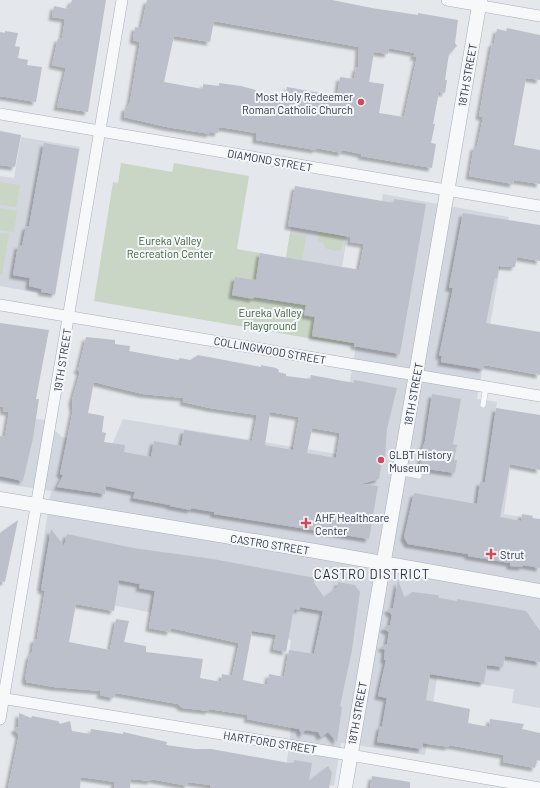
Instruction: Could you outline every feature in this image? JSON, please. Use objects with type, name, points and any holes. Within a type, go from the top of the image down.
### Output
[{"type":"street","name":"19TH STREET","points":[[0,719],[2,699],[38,505],[122,0]]},
{"type":"street","points":[[447,0],[479,2],[540,16]]},
{"type":"street","name":"18TH STREET","points":[[345,788],[479,2]]},
{"type":"street","name":"DIAMOND STREET","points":[[0,114],[540,206]]},
{"type":"street","name":"COLLINGWOOD STREET","points":[[0,305],[540,396]]},
{"type":"street","name":"CASTRO STREET","points":[[0,499],[540,591]]},
{"type":"street","name":"HARTFORD STREET","points":[[2,699],[350,755],[540,788]]},
{"type":"lane","points":[[483,405],[486,387]]},
{"type":"lane","points":[[399,472],[419,476]]},
{"type":"shaded area","points":[[21,137],[80,147],[55,296],[0,286],[0,176],[14,178]]},
{"type":"shaded area","points":[[295,186],[354,196],[342,267],[286,258],[291,227],[288,226]]},
{"type":"shaded area","points":[[383,194],[509,217],[477,399],[497,402],[488,465],[510,470],[504,514],[540,520],[540,708],[512,703],[514,689],[437,678],[425,755],[341,743],[334,786],[285,778],[294,702],[283,700],[291,640],[36,590],[51,491],[0,483],[0,472],[9,414],[44,420],[62,437],[111,447],[123,419],[337,454]]},
{"type":"green space","name":"Eureka Valley Recreation Center","points":[[121,163],[172,172],[174,163],[249,176],[237,249],[286,258],[290,233],[306,236],[302,260],[367,271],[354,346],[94,301],[113,182],[118,183]]},
{"type":"green space","points":[[0,182],[20,185],[16,207],[0,205]]},
{"type":"green space","points":[[0,208],[17,211],[14,232],[0,230]]},
{"type":"green space","points":[[319,231],[344,236],[341,250],[335,251],[325,248],[323,243],[318,241]]},
{"type":"green space","points":[[0,233],[9,234],[2,275],[0,275]]},
{"type":"building","points":[[72,0],[106,0],[88,112],[57,107],[66,68],[52,65],[58,38],[62,39],[65,19],[52,17],[54,6],[68,9]]},
{"type":"building","points":[[147,0],[332,0],[372,8],[418,15],[418,13],[458,20],[455,43],[457,46],[449,54],[445,80],[447,80],[445,93],[439,92],[433,124],[435,124],[431,143],[436,144],[432,168],[361,156],[362,154],[342,150],[342,153],[316,148],[316,150],[256,140],[256,133],[226,128],[219,128],[218,133],[210,132],[210,134],[167,127],[124,117],[125,107],[127,108],[130,102],[140,42],[133,40],[135,27],[141,28]],"holes":[[[214,21],[359,47],[358,67],[356,68],[354,79],[340,77],[337,96],[287,87],[285,102],[255,97],[256,90],[241,86],[219,83],[219,86],[203,84],[203,89],[164,82],[174,36],[210,42]],[[389,48],[415,53],[413,57],[417,57],[404,117],[379,113],[384,84],[369,82],[374,52],[388,54]]]},
{"type":"building","points":[[507,28],[540,35],[540,80],[526,78],[514,145],[540,150],[540,184],[514,180],[513,184],[469,176],[474,146],[477,147],[483,117],[479,116],[492,43],[494,43],[497,29],[506,31]]},
{"type":"building","points":[[5,31],[18,33],[15,46],[20,47],[18,58],[28,60],[27,65],[42,67],[36,102],[0,96],[0,32],[5,33]]},
{"type":"building","points":[[0,131],[21,135],[15,167],[0,165]]},
{"type":"building","points":[[44,143],[79,149],[55,294],[41,292],[42,289],[29,286],[30,278],[13,275],[18,245],[22,246],[26,226],[29,226]]},
{"type":"building","points":[[295,186],[394,203],[394,199],[426,204],[400,354],[354,346],[354,343],[312,336],[315,317],[304,315],[306,305],[232,295],[235,277],[256,280],[260,253],[359,270],[364,244],[350,242],[351,237],[288,226]]},
{"type":"building","points":[[463,213],[540,225],[540,261],[517,257],[515,267],[499,266],[497,279],[495,278],[486,323],[540,332],[540,375],[484,365],[483,369],[441,362],[442,356],[439,356],[453,288],[449,288]]},
{"type":"building","points":[[0,323],[49,330],[36,399],[39,399],[33,438],[23,481],[0,476],[0,436],[5,437],[9,412],[3,411],[4,407],[0,406]]},
{"type":"building","points":[[86,337],[115,340],[115,344],[130,346],[129,351],[178,360],[180,358],[190,360],[198,355],[261,367],[261,365],[276,368],[279,370],[278,372],[286,374],[286,376],[310,379],[311,375],[354,383],[354,380],[397,388],[387,429],[385,457],[382,460],[379,479],[361,484],[378,486],[369,539],[214,514],[214,512],[191,508],[191,510],[170,506],[133,498],[135,492],[106,486],[105,494],[57,487],[63,475],[60,474],[73,410],[72,400],[80,372],[77,369],[79,367]],"holes":[[[94,382],[143,394],[184,398],[183,402],[210,408],[257,415],[252,441],[184,430],[181,446],[154,441],[151,457],[124,452],[125,445],[104,442],[106,433],[102,432],[104,416],[88,413]],[[270,412],[299,417],[293,450],[265,445]],[[312,428],[340,433],[336,458],[307,453]]]},
{"type":"building","points":[[432,394],[461,399],[453,444],[457,445],[454,460],[457,460],[455,473],[420,468],[421,452],[425,441]]},
{"type":"building","points":[[496,408],[540,415],[540,470],[510,464],[500,517],[521,521],[522,514],[540,519],[540,568],[523,565],[522,567],[510,566],[510,563],[408,544],[404,537],[414,493],[477,504],[480,482],[485,482]]},
{"type":"building","points":[[18,520],[5,582],[0,581],[0,533]]},
{"type":"building","points":[[51,529],[64,546],[67,534],[133,548],[213,559],[315,578],[314,583],[324,597],[337,587],[338,582],[355,585],[360,592],[352,650],[340,706],[342,707],[337,742],[328,732],[321,737],[318,732],[305,730],[302,735],[299,729],[247,719],[248,715],[209,709],[209,711],[183,708],[178,704],[116,693],[113,698],[100,695],[101,691],[54,687],[26,682],[25,679],[29,657],[32,652],[34,639],[37,639],[45,591],[41,590]],"holes":[[[119,580],[140,584],[139,588],[155,591],[149,628],[170,632],[171,628],[239,643],[232,676],[222,674],[221,682],[200,678],[203,659],[146,652],[146,646],[124,642],[129,621],[116,619],[110,650],[69,642],[76,604],[114,611]],[[300,607],[323,611],[314,654],[289,650],[284,677],[269,674],[267,685],[243,680],[252,631],[276,635],[273,649],[286,652],[293,613],[295,609],[300,610]]]},
{"type":"building","points":[[398,580],[405,598],[412,592],[438,595],[439,598],[457,601],[457,599],[526,611],[540,631],[540,662],[505,656],[503,667],[487,665],[484,683],[430,674],[426,700],[470,709],[468,723],[489,727],[490,719],[524,724],[522,729],[540,733],[540,761],[537,760],[535,768],[503,762],[504,755],[449,745],[449,747],[423,743],[422,749],[377,742],[380,726],[382,727],[387,698],[378,696],[386,660],[384,660],[385,650],[381,647],[387,644],[389,632],[383,628],[390,625],[392,615],[387,609],[393,608]]},
{"type":"building","points":[[19,713],[31,718],[32,716],[58,721],[60,724],[70,721],[72,731],[90,734],[91,729],[123,734],[123,732],[167,742],[166,745],[195,749],[211,749],[289,763],[294,763],[294,760],[312,763],[309,781],[328,766],[332,773],[329,788],[210,788],[210,785],[188,782],[188,786],[151,779],[151,781],[131,779],[130,788],[114,788],[115,782],[81,777],[80,788],[8,788],[19,735],[14,729],[18,727]]},
{"type":"building","points":[[372,776],[410,782],[410,788],[370,788]]},
{"type":"place","name":"Most Holy Redeemer Roman Catholic Church","points":[[361,102]]},
{"type":"place","name":"GLBT History Museum","points":[[381,460]]},
{"type":"place","name":"AHF Healthcare Center","points":[[306,523]]},
{"type":"place","name":"Strut","points":[[491,554]]},
{"type":"district","name":"CASTRO DISTRICT","points":[[372,574]]},
{"type":"park label","name":"Eureka Valley Playground","points":[[270,318]]}]
